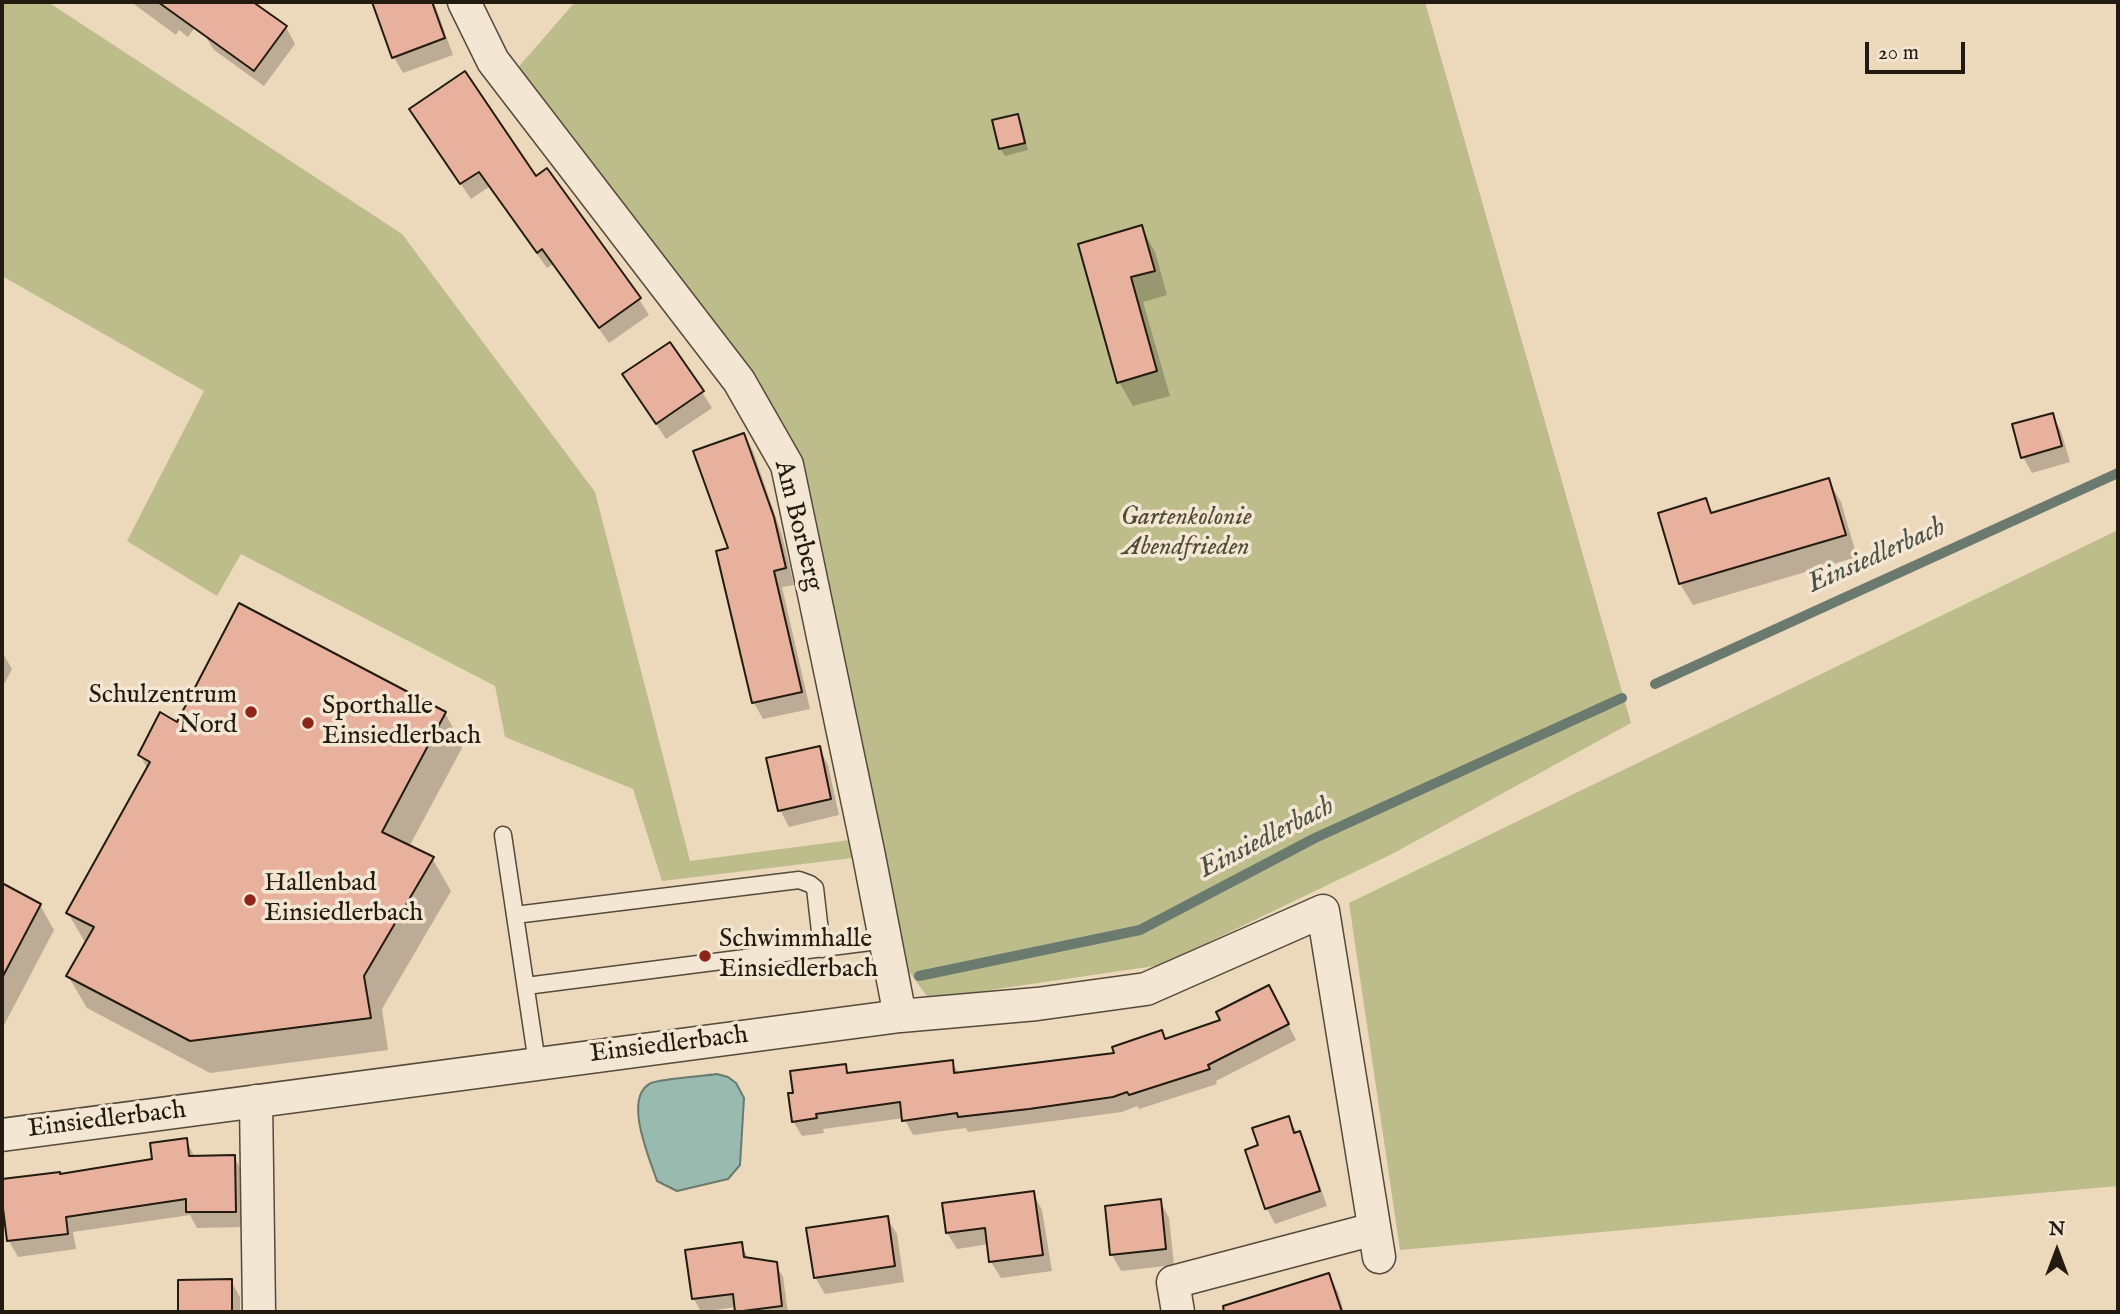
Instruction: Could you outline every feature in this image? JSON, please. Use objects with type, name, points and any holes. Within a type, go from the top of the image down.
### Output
[{"type":"street","name":"Am Borberg","points":[[464,2],[493,61],[739,381],[788,465],[900,1016]]},
{"type":"street","name":"Einsiedlerbach","points":[[2,1135],[900,1016],[1037,1004],[1146,989],[1323,911],[1376,1243],[1173,1282],[1178,1312]]},
{"type":"street","points":[[256,1101],[258,1312]]},
{"type":"lane","points":[[503,835],[537,1063]]},
{"type":"lane","points":[[515,915],[799,880],[815,888],[822,949]]},
{"type":"lane","points":[[526,986],[886,940]]},
{"type":"green space","name":"Gartenkolonie Abendfrieden","points":[[4,2],[48,2],[402,234],[595,492],[690,861],[865,838],[787,465],[508,79],[575,2],[1425,2],[1631,723],[1392,854],[1161,965],[929,999],[886,940],[869,856],[662,881],[633,789],[505,737],[495,686],[241,554],[217,596],[127,541],[204,391],[2,276]]},
{"type":"green space","points":[[2118,530],[2118,1186],[1400,1250],[1349,903]]},
{"type":"water","points":[[717,1074],[736,1083],[744,1098],[740,1165],[728,1179],[677,1191],[657,1181],[640,1129],[639,1101],[643,1090],[651,1083]]},
{"type":"building","points":[[158,2],[253,2],[287,26],[254,71]]},
{"type":"building","points":[[372,2],[432,2],[445,38],[392,58]]},
{"type":"building","points":[[465,71],[536,176],[547,168],[641,298],[599,328],[542,249],[537,253],[479,172],[460,184],[409,109]]},
{"type":"building","points":[[1018,114],[1025,143],[999,149],[992,120]]},
{"type":"building","points":[[1142,225],[1155,271],[1131,277],[1157,371],[1117,383],[1078,244]]},
{"type":"building","points":[[670,342],[704,391],[656,424],[622,374]]},
{"type":"building","points":[[2053,413],[2062,446],[2021,458],[2012,424]]},
{"type":"building","points":[[744,433],[774,517],[786,568],[774,571],[802,692],[752,703],[716,551],[728,548],[693,451]]},
{"type":"building","points":[[1829,478],[1846,535],[1679,584],[1658,513],[1706,498],[1711,513]]},
{"type":"building","name":"Hallenbad Einsiedlerbach","points":[[239,603],[446,712],[382,832],[434,857],[364,976],[371,1018],[190,1041],[66,976],[94,927],[66,913],[150,762],[138,755],[160,712],[177,722]]},
{"type":"building","points":[[820,746],[831,799],[778,811],[766,758]]},
{"type":"building","points":[[2,883],[41,904],[2,978]]},
{"type":"building","points":[[1269,985],[1289,1024],[1208,1065],[1210,1069],[1129,1095],[1127,1092],[1113,1097],[1029,1109],[958,1117],[957,1113],[902,1121],[900,1102],[816,1114],[817,1118],[792,1122],[788,1093],[793,1093],[790,1071],[846,1064],[847,1073],[953,1060],[954,1073],[1114,1053],[1112,1047],[1162,1030],[1165,1039],[1220,1020],[1216,1012]]},
{"type":"building","points":[[1289,1116],[1294,1133],[1300,1131],[1320,1191],[1265,1209],[1245,1150],[1258,1145],[1252,1128]]},
{"type":"building","points":[[187,1138],[189,1156],[235,1155],[236,1212],[186,1212],[186,1199],[66,1217],[68,1234],[7,1241],[2,1179],[60,1174],[152,1159],[150,1143]]},
{"type":"building","points":[[1034,1191],[1043,1255],[989,1262],[985,1228],[946,1233],[942,1203]]},
{"type":"building","points":[[1161,1199],[1166,1249],[1110,1255],[1105,1206]]},
{"type":"building","points":[[888,1216],[895,1266],[814,1278],[806,1228]]},
{"type":"building","points":[[742,1242],[744,1257],[777,1262],[782,1306],[735,1312],[733,1294],[692,1299],[685,1250]]},
{"type":"building","points":[[1329,1273],[1342,1312],[1224,1312],[1223,1306]]},
{"type":"building","points":[[232,1279],[232,1312],[178,1312],[178,1280]]},
{"type":"waterway","name":"Einsiedlerbach","points":[[1655,684],[2118,473]]},
{"type":"waterway","name":"Einsiedlerbach","points":[[919,976],[1140,930],[1315,838],[1622,698]]},
{"type":"place","name":"Schulzentrum Nord","points":[[251,712]]},
{"type":"place","name":"Sporthalle Einsiedlerbach","points":[[308,723]]},
{"type":"place","name":"Hallenbad Einsiedlerbach","points":[[250,900]]},
{"type":"place","name":"Schwimmhalle Einsiedlerbach","points":[[705,956]]}]
